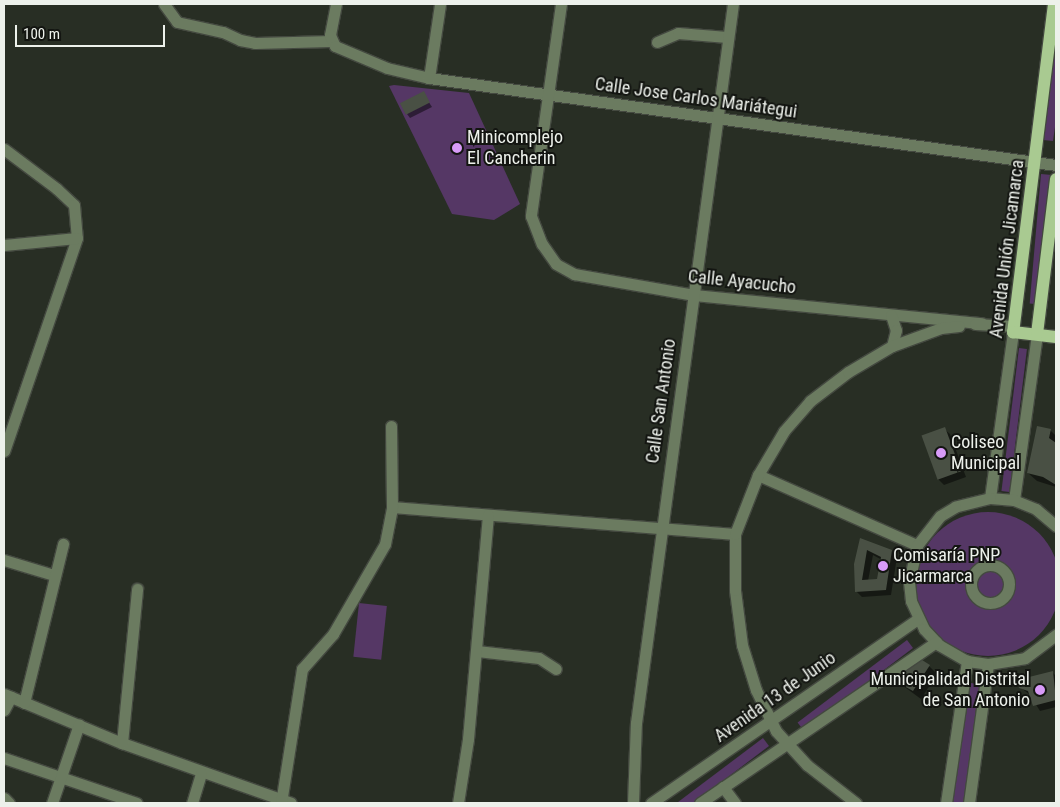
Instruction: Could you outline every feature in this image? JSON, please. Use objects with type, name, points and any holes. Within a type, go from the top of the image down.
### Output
[{"type":"main road","name":"Avenida Unión Jicamarca","points":[[1014,328],[1054,4]]},
{"type":"main road","points":[[1037,331],[1056,179]]},
{"type":"main road","points":[[1014,328],[1037,331],[1056,337]]},
{"type":"main road","points":[[1037,331],[1056,329]]},
{"type":"street","points":[[164,4],[177,22],[223,32],[248,41],[333,44],[336,4]]},
{"type":"street","points":[[429,78],[440,4]]},
{"type":"street","points":[[547,95],[561,4]]},
{"type":"street","name":"Calle San Antonio","points":[[633,803],[636,723],[727,37],[733,4]]},
{"type":"street","points":[[656,42],[678,33],[727,37]]},
{"type":"street","name":"Calle Jose Carlos Mariátegui","points":[[333,44],[387,68],[429,78],[1056,165]]},
{"type":"street","name":"Calle Ayacucho","points":[[547,95],[531,216],[542,244],[556,264],[574,274],[694,295],[982,323]]},
{"type":"street","points":[[4,149],[57,189],[74,206],[77,238],[4,451]]},
{"type":"street","points":[[4,245],[77,238]]},
{"type":"street","points":[[891,315],[896,330],[892,346]]},
{"type":"street","points":[[856,803],[807,765],[771,720],[756,690],[742,645],[735,590],[735,534],[758,475],[784,431],[810,401],[848,372],[892,346],[941,328],[982,323],[1014,328]]},
{"type":"street","name":"Avenida Unión Jicamarca","points":[[990,498],[1014,328]]},
{"type":"street","points":[[1014,500],[1037,331]]},
{"type":"street","points":[[4,710],[7,695],[122,743],[284,802],[302,669],[333,634],[385,544],[392,507],[391,426]]},
{"type":"street","points":[[758,475],[917,545]]},
{"type":"street","points":[[1056,525],[1036,509],[1014,500],[990,498],[964,503],[940,516],[917,545],[909,582],[918,619],[936,642],[968,661],[988,664],[1025,658],[1056,635]]},
{"type":"street","points":[[392,507],[735,534]]},
{"type":"street","points":[[458,803],[478,651],[488,515]]},
{"type":"street","points":[[24,702],[63,544]]},
{"type":"street","points":[[4,560],[54,575]]},
{"type":"street","points":[[122,743],[136,589]]},
{"type":"street","name":"Avenida 13 de Junio","points":[[652,803],[918,619]]},
{"type":"street","points":[[700,803],[936,642]]},
{"type":"street","points":[[478,651],[539,658],[556,669]]},
{"type":"street","points":[[946,803],[968,661]]},
{"type":"street","points":[[968,803],[988,664]]},
{"type":"street","points":[[52,803],[79,724]]},
{"type":"street","points":[[4,758],[137,803]]},
{"type":"street","points":[[192,803],[202,773]]},
{"type":"street","points":[[723,787],[735,803]]},
{"type":"street","points":[[4,798],[9,803]]},
{"type":"shaded area","points":[[1056,42],[1056,120],[1053,141],[1043,140]]},
{"type":"shaded area","name":"Minicomplejo El Cancherin","points":[[389,86],[469,93],[520,204],[494,220],[452,214]]},
{"type":"shaded area","points":[[1041,174],[1052,175],[1041,304],[1030,304]]},
{"type":"shaded area","points":[[1019,348],[1027,349],[1009,492],[1001,491]]},
{"type":"shaded area","points":[[988,512],[1015,518],[1028,524],[1039,533],[1048,544],[1054,557],[1060,584],[1054,611],[1048,624],[1039,635],[1028,644],[1015,650],[988,656],[961,650],[948,644],[937,635],[928,624],[922,611],[916,584],[922,557],[928,544],[937,533],[948,524],[961,518]]},
{"type":"shaded area","points":[[359,603],[387,606],[381,660],[353,657]]},
{"type":"shaded area","points":[[907,640],[913,648],[804,730],[798,722]]},
{"type":"shaded area","points":[[971,683],[983,685],[964,803],[952,803]]},
{"type":"shaded area","points":[[763,738],[769,746],[693,803],[677,803]]},
{"type":"building","points":[[424,91],[430,103],[406,115],[400,103]]},
{"type":"building","points":[[1037,426],[1051,429],[1049,438],[1056,443],[1056,485],[1043,477],[1027,473]]},
{"type":"building","name":"Coliseo Municipal","points":[[945,427],[961,471],[938,480],[922,436]]},
{"type":"building","name":"Comisaría PNP Jicarmarca","points":[[860,538],[892,550],[886,590],[855,592],[854,564]],"holes":[[[867,550],[881,557],[877,579],[862,580]]]},
{"type":"building","points":[[922,660],[930,665],[913,691],[893,680]]},
{"type":"building","name":"Municipalidad Distrital de San Antonio","points":[[1053,671],[1056,700],[1033,706],[1028,691],[1019,688],[1017,680]]},
{"type":"place","name":"Minicomplejo El Cancherin","points":[[457,148]]},
{"type":"place","name":"Coliseo Municipal","points":[[941,453]]},
{"type":"place","name":"Comisaría PNP Jicarmarca","points":[[883,566]]},
{"type":"place","name":"Municipalidad Distrital de San Antonio","points":[[1040,690]]}]
